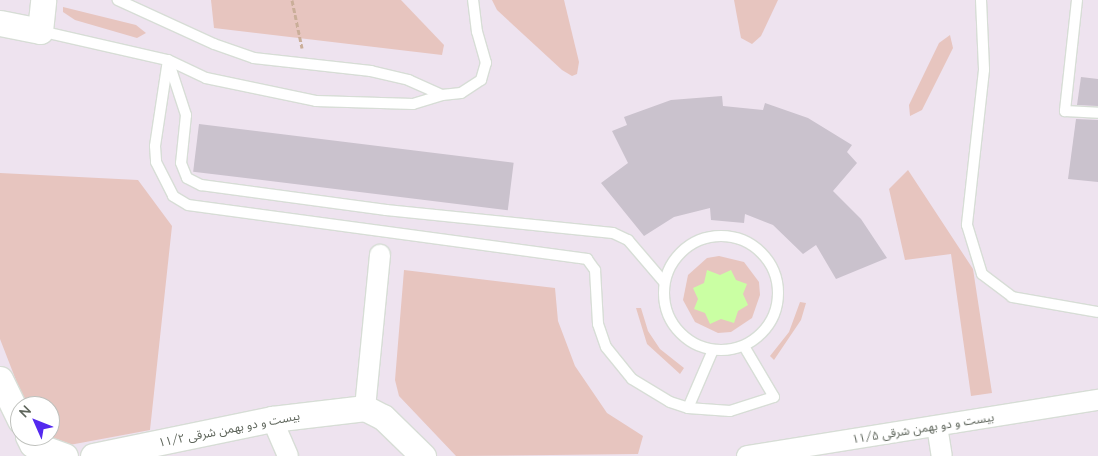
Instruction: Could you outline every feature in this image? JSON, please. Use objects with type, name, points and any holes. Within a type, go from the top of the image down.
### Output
[{"type":"street","points":[[0,23],[40,31],[44,0]]},
{"type":"street","points":[[380,255],[365,408],[383,417],[423,456]]},
{"type":"street","points":[[0,379],[10,400]]},
{"type":"street","name":"بیست و دو بهمن شرقی ۱۱/۵","points":[[747,456],[1098,400]]},
{"type":"street","name":"بیست و دو بهمن شرقی ۱۱/۲","points":[[93,456],[272,419],[365,408]]},
{"type":"street","points":[[272,419],[288,456]]},
{"type":"street","points":[[937,426],[942,456]]},
{"type":"street","points":[[38,446],[65,456]]},
{"type":"lane","points":[[118,0],[222,47],[254,58],[371,71],[409,80],[442,95]]},
{"type":"lane","points":[[40,31],[168,60],[206,78],[316,101],[413,104],[442,95],[461,93],[481,80],[486,63],[477,32],[473,0]]},
{"type":"lane","points":[[981,0],[984,70],[967,225],[982,274],[1012,297],[1098,312]]},
{"type":"lane","points":[[1077,0],[1065,111],[1098,113]]},
{"type":"lane","points":[[168,60],[186,115],[181,163],[187,178],[201,185],[386,210],[613,233],[628,240],[664,282]]},
{"type":"lane","points":[[168,60],[155,146],[156,162],[173,196],[188,205],[214,211],[587,259],[595,270],[598,324],[612,355],[632,379],[670,402],[688,408],[730,411],[774,397],[744,346]]},
{"type":"lane","points":[[732,237],[749,243],[763,255],[778,287],[770,322],[744,346],[713,350],[694,345],[679,334],[663,301],[664,282],[670,265],[697,241],[732,237]]},
{"type":"lane","points":[[688,408],[713,350]]},
{"type":"path","points":[[292,0],[306,65]]},
{"type":"shaded area","points":[[211,0],[401,0],[444,45],[442,55],[214,28]]},
{"type":"shaded area","points":[[492,0],[564,0],[579,62],[577,74],[572,76],[562,70],[497,10]]},
{"type":"shaded area","points":[[734,0],[778,0],[761,36],[752,44],[741,38]]},
{"type":"shaded area","points":[[63,7],[136,25],[146,33],[137,38],[75,20],[63,12]]},
{"type":"shaded area","points":[[950,35],[953,48],[922,110],[910,116],[909,105],[939,43]]},
{"type":"shaded area","points":[[908,170],[973,269],[992,393],[971,396],[951,254],[905,260],[889,189]]},
{"type":"shaded area","points":[[0,173],[138,180],[172,226],[150,430],[64,446],[60,444],[60,396],[22,396],[0,339]]},
{"type":"shaded area","points":[[719,256],[744,262],[759,282],[760,295],[752,318],[731,332],[718,333],[695,322],[683,300],[688,275],[707,258]]},
{"type":"shaded area","points":[[404,270],[555,288],[558,321],[575,366],[607,413],[643,436],[638,454],[456,456],[399,396],[395,380]]},
{"type":"shaded area","points":[[707,270],[720,275],[731,270],[736,280],[747,284],[743,294],[748,305],[738,311],[734,323],[721,319],[710,324],[705,313],[694,309],[698,299],[693,288],[704,283]]},
{"type":"shaded area","points":[[800,302],[806,303],[801,320],[774,360],[770,356],[789,332]]},
{"type":"shaded area","points":[[636,308],[641,308],[648,331],[660,349],[684,368],[680,374],[647,344]]},
{"type":"building","points":[[1081,77],[1098,79],[1098,106],[1077,105]]},
{"type":"building","points":[[722,96],[723,106],[763,110],[765,103],[808,118],[852,145],[847,152],[857,163],[833,191],[861,219],[887,258],[836,279],[816,245],[803,254],[773,225],[745,214],[744,223],[711,220],[710,208],[674,217],[644,236],[601,183],[628,163],[612,131],[627,125],[624,117],[671,100]]},
{"type":"building","points":[[1076,119],[1098,120],[1098,182],[1068,179]]},
{"type":"building","points":[[199,124],[514,163],[508,210],[193,172]]}]
